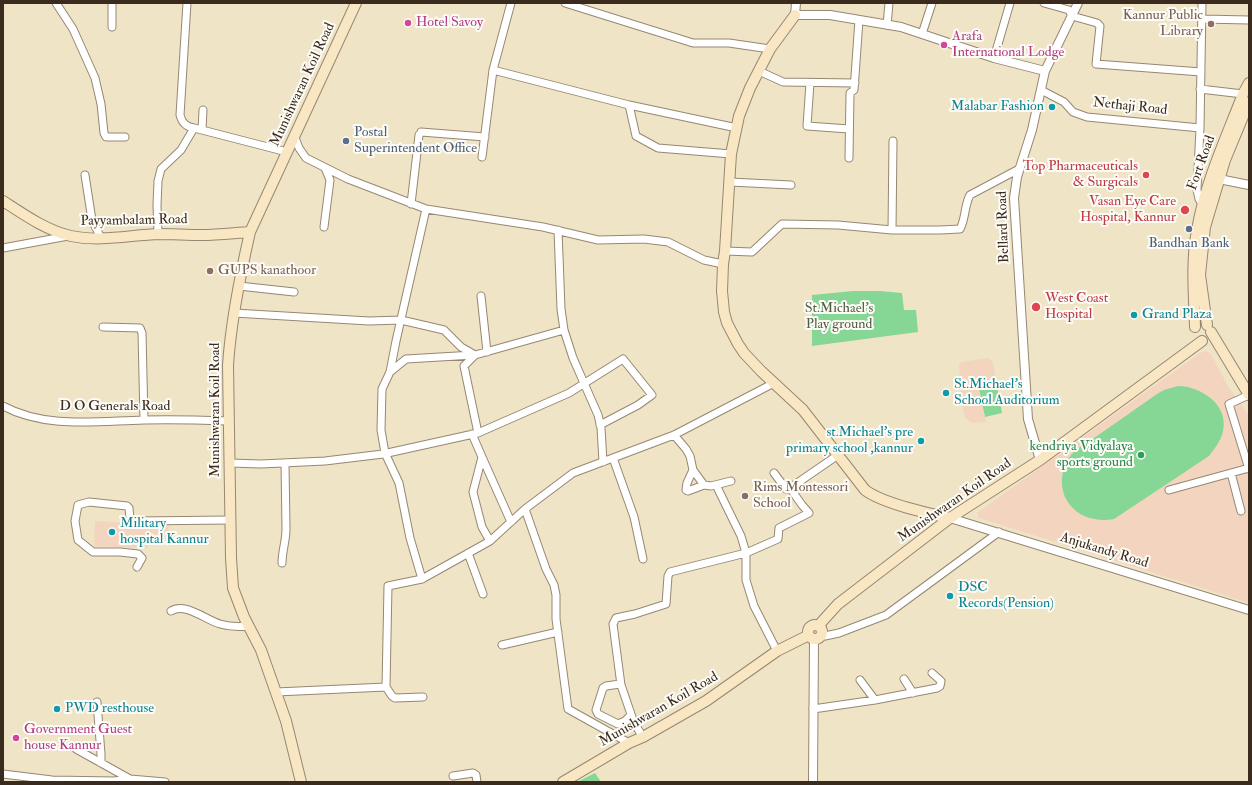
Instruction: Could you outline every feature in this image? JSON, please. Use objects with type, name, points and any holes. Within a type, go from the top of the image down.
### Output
[{"type":"main road","name":"Munishwaran Koil Road","points":[[301,782],[286,721],[276,692],[261,650],[248,626],[233,588],[230,520],[228,365],[230,334],[250,232],[356,3]]},
{"type":"main road","points":[[795,15],[770,49],[750,88],[739,116],[731,154],[723,264],[723,297],[727,323],[744,353],[803,410],[865,490],[870,494],[892,502],[950,518]]},
{"type":"main road","name":"Fort Road","points":[[1203,333],[1195,313],[1194,258],[1196,231],[1202,204],[1215,178],[1247,97],[1249,83]]},
{"type":"main road","name":"Fort Road","points":[[1203,333],[1200,275],[1201,252],[1215,178]]},
{"type":"main road","name":"Payyambalam Road","points":[[3,201],[26,216],[58,232],[70,236],[101,238],[158,234],[203,235],[250,232]]},
{"type":"main road","name":"Munishwaran Koil Road","points":[[564,782],[629,743],[644,737],[706,702],[777,651],[815,633],[838,604],[950,518],[1040,460],[1191,349],[1203,333]]},
{"type":"main road","points":[[1203,333],[1222,350],[1249,395]]},
{"type":"street","points":[[56,3],[72,29],[95,78],[101,104],[104,133],[106,137],[125,137]]},
{"type":"street","points":[[112,3],[112,27]]},
{"type":"street","points":[[187,3],[180,115],[181,121],[184,124],[198,129],[287,152]]},
{"type":"street","points":[[482,157],[493,70],[511,3]]},
{"type":"street","points":[[796,3],[795,15],[830,15],[901,27],[994,58],[1044,71]]},
{"type":"street","points":[[887,25],[889,3]]},
{"type":"street","points":[[922,34],[932,3]]},
{"type":"street","points":[[994,58],[1010,3]]},
{"type":"street","points":[[1044,3],[1069,10],[1072,16],[1097,23],[1100,26],[1096,64],[1201,72]]},
{"type":"street","name":"Bellard Road","points":[[1040,460],[1028,419],[1014,198],[1017,177],[1032,130],[1044,71],[1078,3]]},
{"type":"street","points":[[1202,3],[1200,128],[1197,190],[1199,200],[1202,204]]},
{"type":"street","points":[[568,4],[693,43],[729,43],[770,49]]},
{"type":"street","points":[[1202,19],[1249,20]]},
{"type":"street","points":[[849,158],[850,93],[854,90],[855,83],[860,20]]},
{"type":"street","points":[[493,70],[629,105],[737,128]]},
{"type":"street","points":[[759,71],[783,82],[855,83]]},
{"type":"street","points":[[810,83],[807,126],[849,129]]},
{"type":"street","points":[[1200,89],[1247,97]]},
{"type":"street","name":"Nethaji Road","points":[[1041,90],[1064,102],[1073,112],[1087,116],[1200,128]]},
{"type":"street","points":[[629,105],[636,136],[658,148],[731,154]]},
{"type":"street","points":[[158,234],[158,181],[161,169],[181,150],[198,129],[203,110]]},
{"type":"street","points":[[411,204],[420,134],[485,137]]},
{"type":"street","points":[[294,135],[299,148],[306,158],[348,179],[426,209],[543,227],[598,240],[644,239],[668,242],[704,260],[723,264]]},
{"type":"street","points":[[892,230],[893,141]]},
{"type":"street","points":[[324,227],[330,180],[325,168]]},
{"type":"street","points":[[725,251],[752,252],[782,224],[838,225],[892,230],[960,229],[966,202],[970,195],[1019,169]]},
{"type":"street","points":[[85,175],[92,220],[101,238]]},
{"type":"street","points":[[1215,178],[1249,185]]},
{"type":"street","points":[[730,182],[791,185]]},
{"type":"street","points":[[422,579],[410,538],[399,483],[385,453],[381,430],[382,389],[390,372],[426,209]]},
{"type":"street","points":[[558,230],[561,309],[564,330],[573,358],[595,407],[600,425],[603,462]]},
{"type":"street","points":[[3,248],[70,236]]},
{"type":"street","points":[[239,286],[294,292]]},
{"type":"street","points":[[480,296],[486,352]]},
{"type":"street","points":[[234,313],[369,320],[401,320],[444,330],[461,348],[475,355]]},
{"type":"street","points":[[103,327],[140,328],[142,333],[144,420]]},
{"type":"street","points":[[390,372],[406,359],[475,355],[564,330]]},
{"type":"street","points":[[475,355],[464,366],[475,434],[482,457],[511,522]]},
{"type":"street","points":[[230,463],[284,463],[385,453],[475,434],[569,394],[623,358],[652,395],[638,405],[600,425]]},
{"type":"street","points":[[423,697],[395,698],[386,687],[388,586],[422,579],[490,541],[525,509],[572,473],[674,435],[774,383]]},
{"type":"street","points":[[1169,490],[1249,469],[1229,404],[1249,395]]},
{"type":"street","name":"D O Generals Road","points":[[3,406],[22,414],[64,422],[144,420],[229,421]]},
{"type":"street","points":[[674,435],[686,449],[690,456],[693,470],[704,485]]},
{"type":"street","points":[[774,473],[786,489],[790,488],[838,455]]},
{"type":"street","points":[[482,457],[472,492],[482,527],[490,541]]},
{"type":"street","points":[[613,458],[634,517],[643,559]]},
{"type":"street","points":[[282,563],[282,548],[286,540],[284,463]]},
{"type":"street","points":[[693,470],[687,483],[686,490],[693,490],[704,485],[711,486],[731,481]]},
{"type":"street","points":[[1231,473],[1241,511]]},
{"type":"street","points":[[716,485],[741,536],[746,553],[746,580],[754,606],[777,651]]},
{"type":"street","points":[[644,737],[634,723],[620,684],[613,624],[616,618],[635,614],[666,604],[668,576],[670,572],[746,553],[778,539],[779,528],[809,513],[790,488]]},
{"type":"street","points":[[137,567],[142,558],[138,554],[93,552],[78,540],[75,521],[78,505],[89,502],[127,506],[129,508],[130,519],[137,521],[230,520]]},
{"type":"street","points":[[525,509],[546,569],[554,585],[558,632],[568,709],[629,743]]},
{"type":"street","name":"Anjukandy Road","points":[[950,518],[1249,610]]},
{"type":"street","points":[[813,782],[815,633],[825,636],[839,633],[886,615],[999,532]]},
{"type":"street","points":[[468,553],[484,594]]},
{"type":"street","points":[[171,610],[175,608],[183,608],[218,624],[235,628],[248,626]]},
{"type":"street","points":[[502,645],[558,632]]},
{"type":"street","points":[[813,709],[875,700],[937,688],[940,686],[940,681],[932,673]]},
{"type":"street","points":[[860,680],[875,700]]},
{"type":"street","points":[[904,680],[913,693]]},
{"type":"street","points":[[620,684],[606,686],[603,688],[596,710],[598,714],[618,724],[624,721],[631,714]]},
{"type":"street","points":[[276,692],[386,687]]},
{"type":"street","points":[[97,702],[101,763]]},
{"type":"street","points":[[76,748],[130,779]]},
{"type":"street","points":[[453,776],[473,772],[476,775],[477,782]]},
{"type":"street","points":[[3,774],[52,780],[114,781],[130,779],[165,782]]},
{"type":"shaded area","points":[[1206,351],[1211,354],[1228,386],[1249,416],[1249,603],[979,518],[977,513],[1200,353]]},
{"type":"shaded area","points":[[988,358],[993,362],[996,381],[978,384],[986,422],[972,423],[964,416],[960,391],[964,390],[963,384],[960,383],[959,365],[961,362]]},
{"type":"shaded area","points":[[95,521],[169,525],[168,534],[159,533],[157,538],[149,539],[147,548],[94,546]]},
{"type":"green space","name":"St.Michael's Play ground","points":[[853,291],[902,293],[904,310],[916,310],[918,332],[812,346],[812,295]]},
{"type":"green space","points":[[996,381],[1002,413],[985,417],[978,384]]},
{"type":"green space","name":"kendriya Vidyalaya sports ground","points":[[1178,386],[1196,389],[1204,393],[1217,405],[1222,413],[1224,422],[1222,435],[1209,456],[1114,519],[1102,520],[1090,518],[1074,509],[1066,499],[1062,486],[1062,479],[1065,466],[1074,451],[1157,394],[1164,390]]},
{"type":"green space","points":[[595,773],[601,782],[577,782]]},
{"type":"place","name":"Hotel Savoy","points":[[408,23]]},
{"type":"place","name":"Kannur Public Library","points":[[1211,24]]},
{"type":"place","name":"Arafa International Lodge","points":[[944,45]]},
{"type":"place","name":"Malabar Fashion","points":[[1052,107]]},
{"type":"place","name":"Postal Superintendent Office","points":[[346,141]]},
{"type":"place","name":"Top Pharmaceuticals & Surgicals","points":[[1146,175]]},
{"type":"place","name":"Vasan Eye Care Hospital, Kannur","points":[[1185,210]]},
{"type":"place","name":"Bandhan Bank","points":[[1189,229]]},
{"type":"place","name":"GUPS kanathoor","points":[[210,271]]},
{"type":"place","name":"West Coast Hospital","points":[[1036,307]]},
{"type":"place","name":"Grand Plaza","points":[[1134,315]]},
{"type":"place","name":"St.Michael's School Auditorium","points":[[946,393]]},
{"type":"place","name":"st.Michael's pre primary school ,kannur","points":[[921,441]]},
{"type":"place","name":"kendriya Vidyalaya sports ground","points":[[1141,455]]},
{"type":"place","name":"Rims Montessori School","points":[[745,496]]},
{"type":"place","name":"Military hospital Kannur","points":[[112,532]]},
{"type":"place","name":"DSC Records(Pension)","points":[[950,596]]},
{"type":"place","name":"PWD resthouse","points":[[57,709]]},
{"type":"place","name":"Government Guest house Kannur","points":[[16,738]]}]
